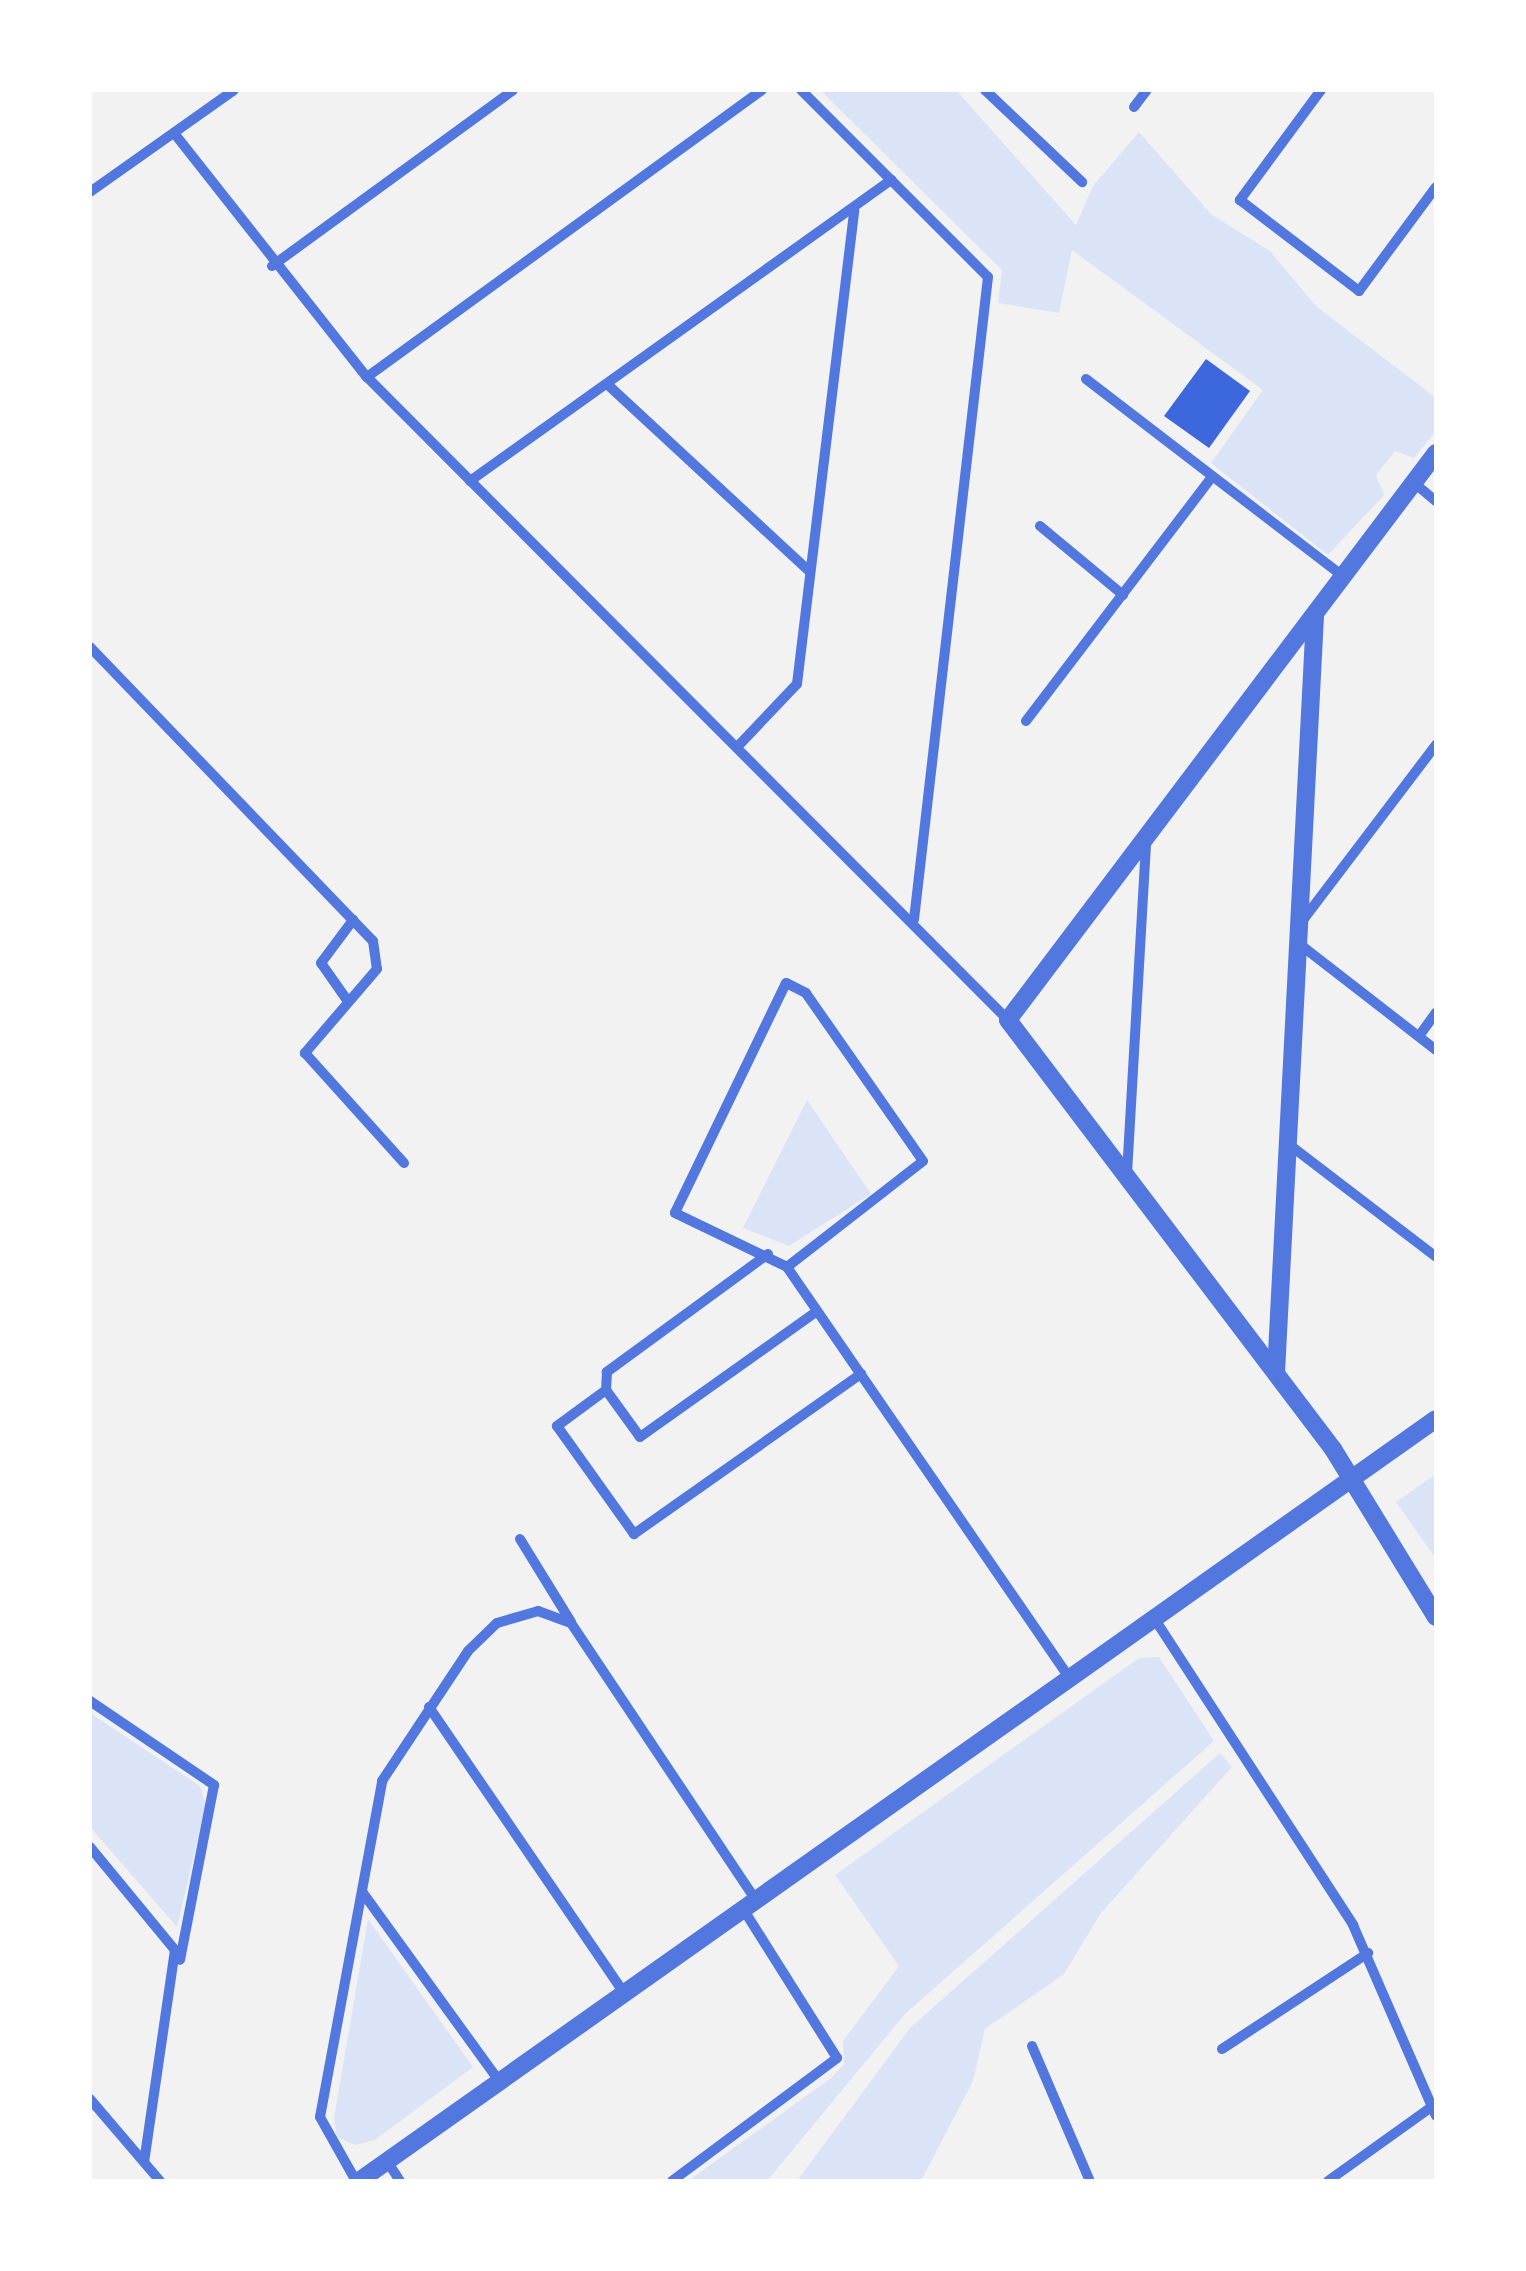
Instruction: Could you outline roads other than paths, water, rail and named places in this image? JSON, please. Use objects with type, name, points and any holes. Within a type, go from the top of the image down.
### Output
[{"type":"street","points":[[90,192],[234,90]]},
{"type":"street","points":[[272,266],[513,90]]},
{"type":"street","points":[[368,377],[762,90]]},
{"type":"street","points":[[801,90],[983,266],[989,287],[914,920]]},
{"type":"street","points":[[985,90],[1082,182]]},
{"type":"street","points":[[1134,107],[1147,90]]},
{"type":"street","points":[[1321,90],[1240,200],[1359,291],[1436,187]]},
{"type":"street","points":[[174,133],[272,266],[368,377],[740,744],[1008,1020],[1352,1477],[1436,1617]]},
{"type":"street","points":[[470,481],[891,180]]},
{"type":"street","points":[[740,744],[796,684],[854,210]]},
{"type":"street","points":[[1086,379],[1341,575]]},
{"type":"street","points":[[608,384],[808,570]]},
{"type":"street","points":[[1008,1020],[1436,453]]},
{"type":"street","points":[[1026,722],[1212,477]]},
{"type":"street","points":[[1413,482],[1436,501]]},
{"type":"street","points":[[1040,526],[1123,595]]},
{"type":"street","points":[[1276,1373],[1302,946],[1314,614]]},
{"type":"street","points":[[90,646],[354,920],[380,960],[308,1042],[306,1060],[404,1163]]},
{"type":"street","points":[[1303,920],[1436,745]]},
{"type":"street","points":[[1127,1178],[1146,836]]},
{"type":"street","points":[[348,1000],[321,963],[354,920]]},
{"type":"street","points":[[1302,946],[1436,1050]]},
{"type":"street","points":[[787,1267],[922,1161],[806,993],[780,984],[674,1212],[768,1254],[787,1267],[1069,1678]]},
{"type":"street","points":[[1419,1036],[1436,1013]]},
{"type":"street","points":[[1291,1146],[1436,1256]]},
{"type":"street","points":[[768,1254],[607,1372],[606,1390],[640,1437],[817,1311]]},
{"type":"street","points":[[606,1390],[557,1426],[634,1534],[862,1374]]},
{"type":"street","points":[[571,1623],[538,1611],[497,1623],[428,1707],[382,1781],[320,2118],[357,2181],[1436,1419]]},
{"type":"street","points":[[520,1539],[749,1904],[837,2058],[672,2181]]},
{"type":"street","points":[[1153,1618],[1368,1952],[1433,2112],[1328,2181]]},
{"type":"street","points":[[90,1701],[214,1785],[144,2162]]},
{"type":"street","points":[[428,1707],[624,1993]]},
{"type":"street","points":[[90,1846],[175,1950],[178,1966]]},
{"type":"street","points":[[363,1893],[500,2081]]},
{"type":"street","points":[[1222,2048],[1368,1952]]},
{"type":"street","points":[[1032,2046],[1090,2181]]},
{"type":"street","points":[[90,2098],[160,2181]]},
{"type":"street","points":[[387,2161],[400,2181]]}]
